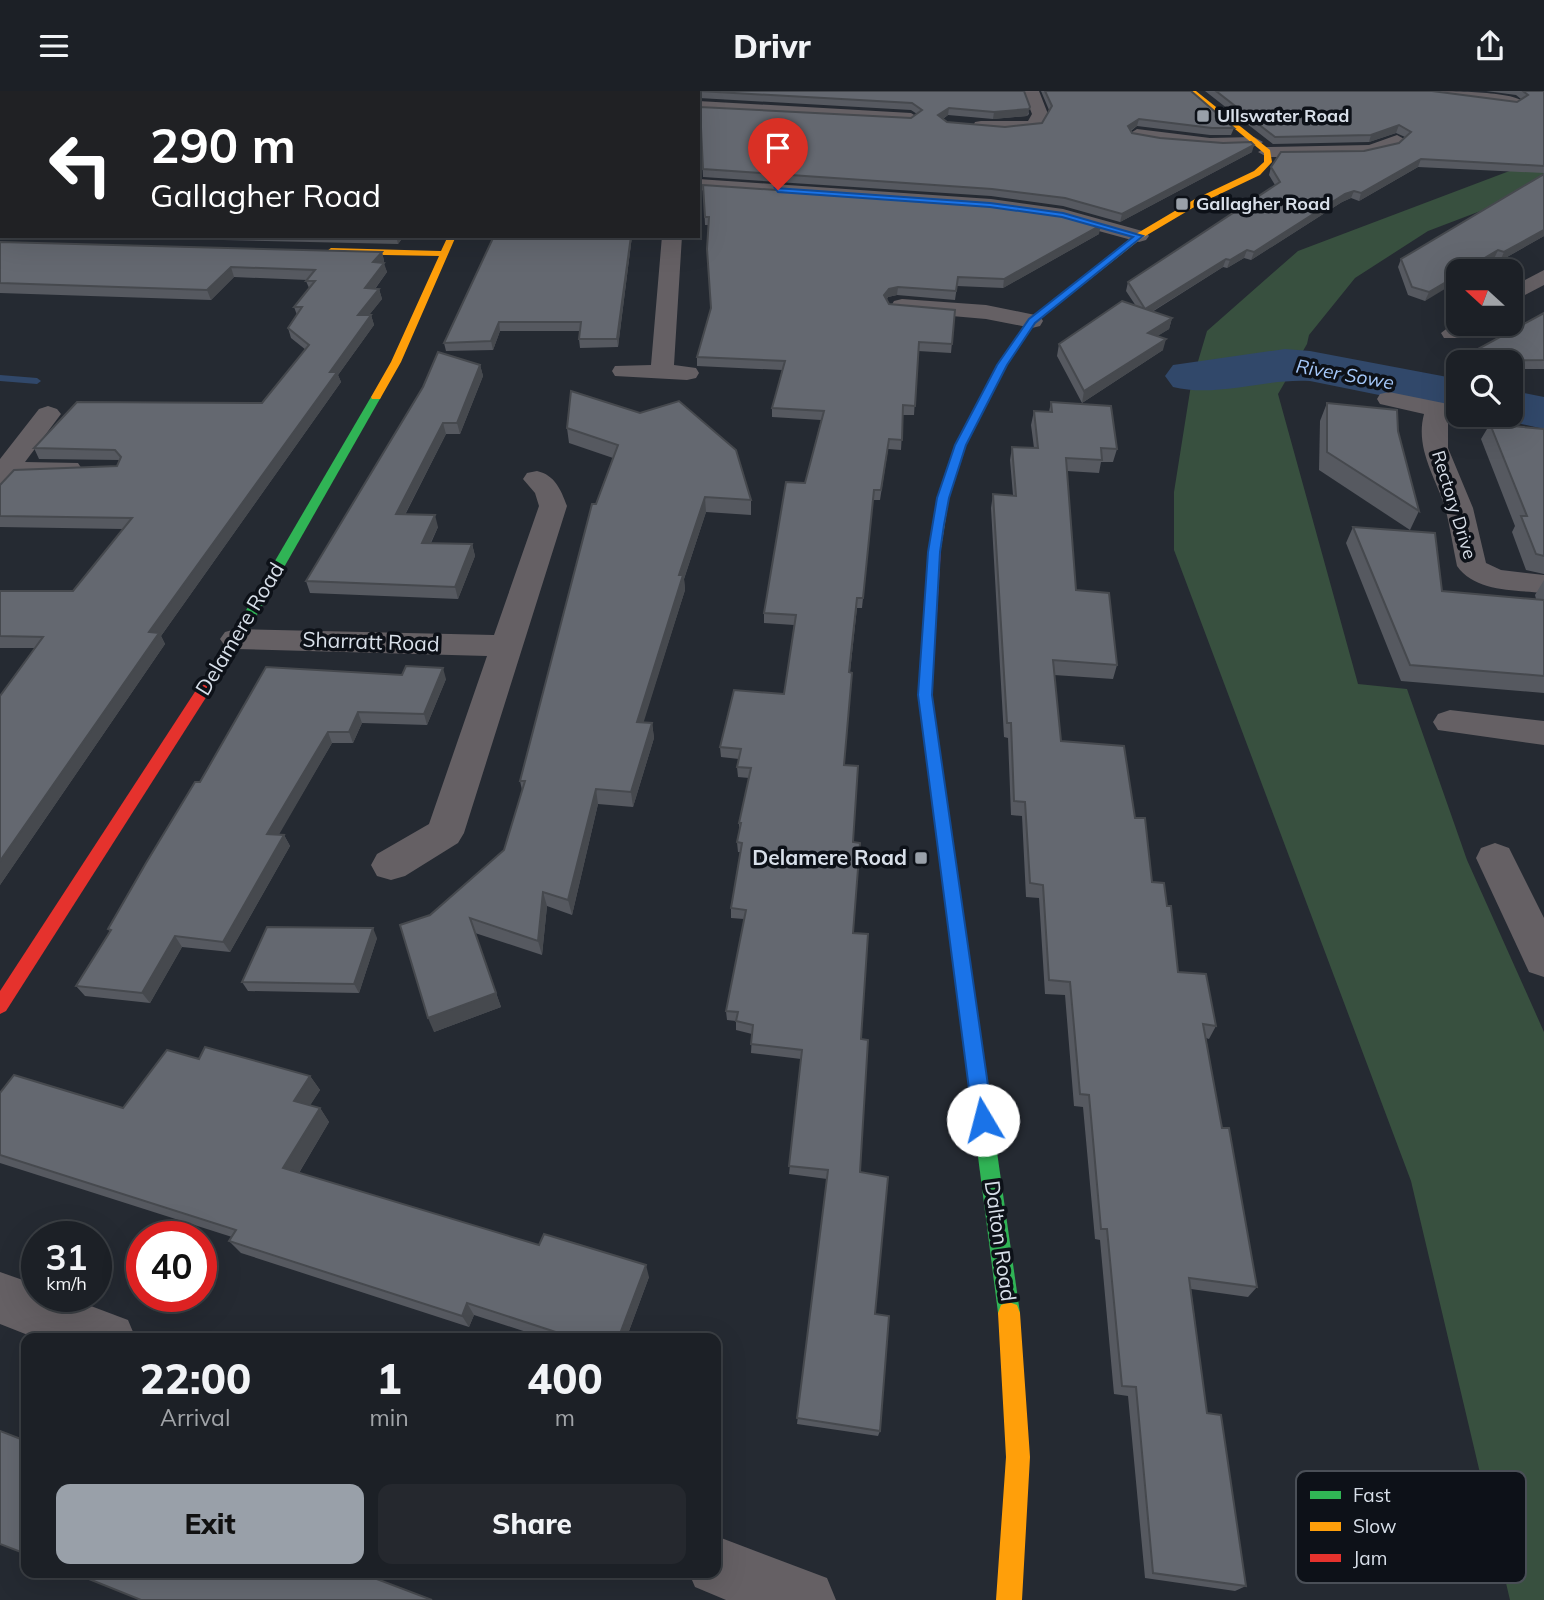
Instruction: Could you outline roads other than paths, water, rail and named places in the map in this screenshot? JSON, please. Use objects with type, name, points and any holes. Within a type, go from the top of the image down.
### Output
[{"type":"street","points":[[1031,91],[1040,114],[1034,124]]},
{"type":"street","points":[[1192,91],[1260,147]]},
{"type":"street","points":[[1431,91],[1453,98],[1514,101]]},
{"type":"street","points":[[700,106],[832,109],[911,118]]},
{"type":"street","points":[[959,124],[1003,127],[1034,124],[1055,128]]},
{"type":"street","points":[[1133,132],[1260,147],[1370,150],[1397,140]]},
{"type":"street","name":"Dalton Road","points":[[1009,1600],[1018,1457],[1012,1333],[925,695],[934,552],[943,498],[960,445],[1002,365],[1032,321],[1139,236],[1198,201],[1258,173],[1268,162],[1260,147]]},
{"type":"street","points":[[700,184],[990,205],[1063,215],[1139,236]]},
{"type":"street","name":"Delamere Road","points":[[0,1006],[236,639],[396,362],[451,238]]},
{"type":"street","points":[[662,372],[672,238]]},
{"type":"street","points":[[320,251],[445,254]]},
{"type":"street","points":[[1523,290],[1544,276]]},
{"type":"street","points":[[1523,303],[1533,306]]},
{"type":"street","points":[[897,305],[944,318],[986,312],[1032,321]]},
{"type":"street","points":[[624,371],[687,373]]},
{"type":"street","name":"Rectory Drive","points":[[1389,399],[1446,411]]},
{"type":"street","points":[[3,473],[48,414]]},
{"type":"street","name":"Rectory Drive","points":[[1446,420],[1434,425],[1435,448],[1459,508],[1472,566],[1481,574],[1498,579],[1544,584]]},
{"type":"street","points":[[3,473],[97,469]]},
{"type":"street","points":[[391,865],[445,833],[553,506],[548,491],[537,479]]},
{"type":"street","name":"Sharratt Road","points":[[236,639],[506,646]]},
{"type":"street","points":[[1450,722],[1544,733]]},
{"type":"street","points":[[1495,858],[1544,960]]},
{"type":"street","points":[[0,1298],[92,1333]]},
{"type":"street","points":[[721,1568],[805,1600]]},
{"type":"waterway","name":"River Sowe","points":[[1191,376],[1285,364],[1310,366],[1446,393]]},
{"type":"waterway","points":[[0,378],[37,381]]},
{"type":"waterway","name":"River Sowe","points":[[1523,409],[1544,413]]},
{"type":"place","name":"Ullswater Road","points":[[1203,116]]},
{"type":"place","name":"Gallagher Road","points":[[1182,204]]},
{"type":"place","name":"Delamere Road","points":[[921,858]]}]
